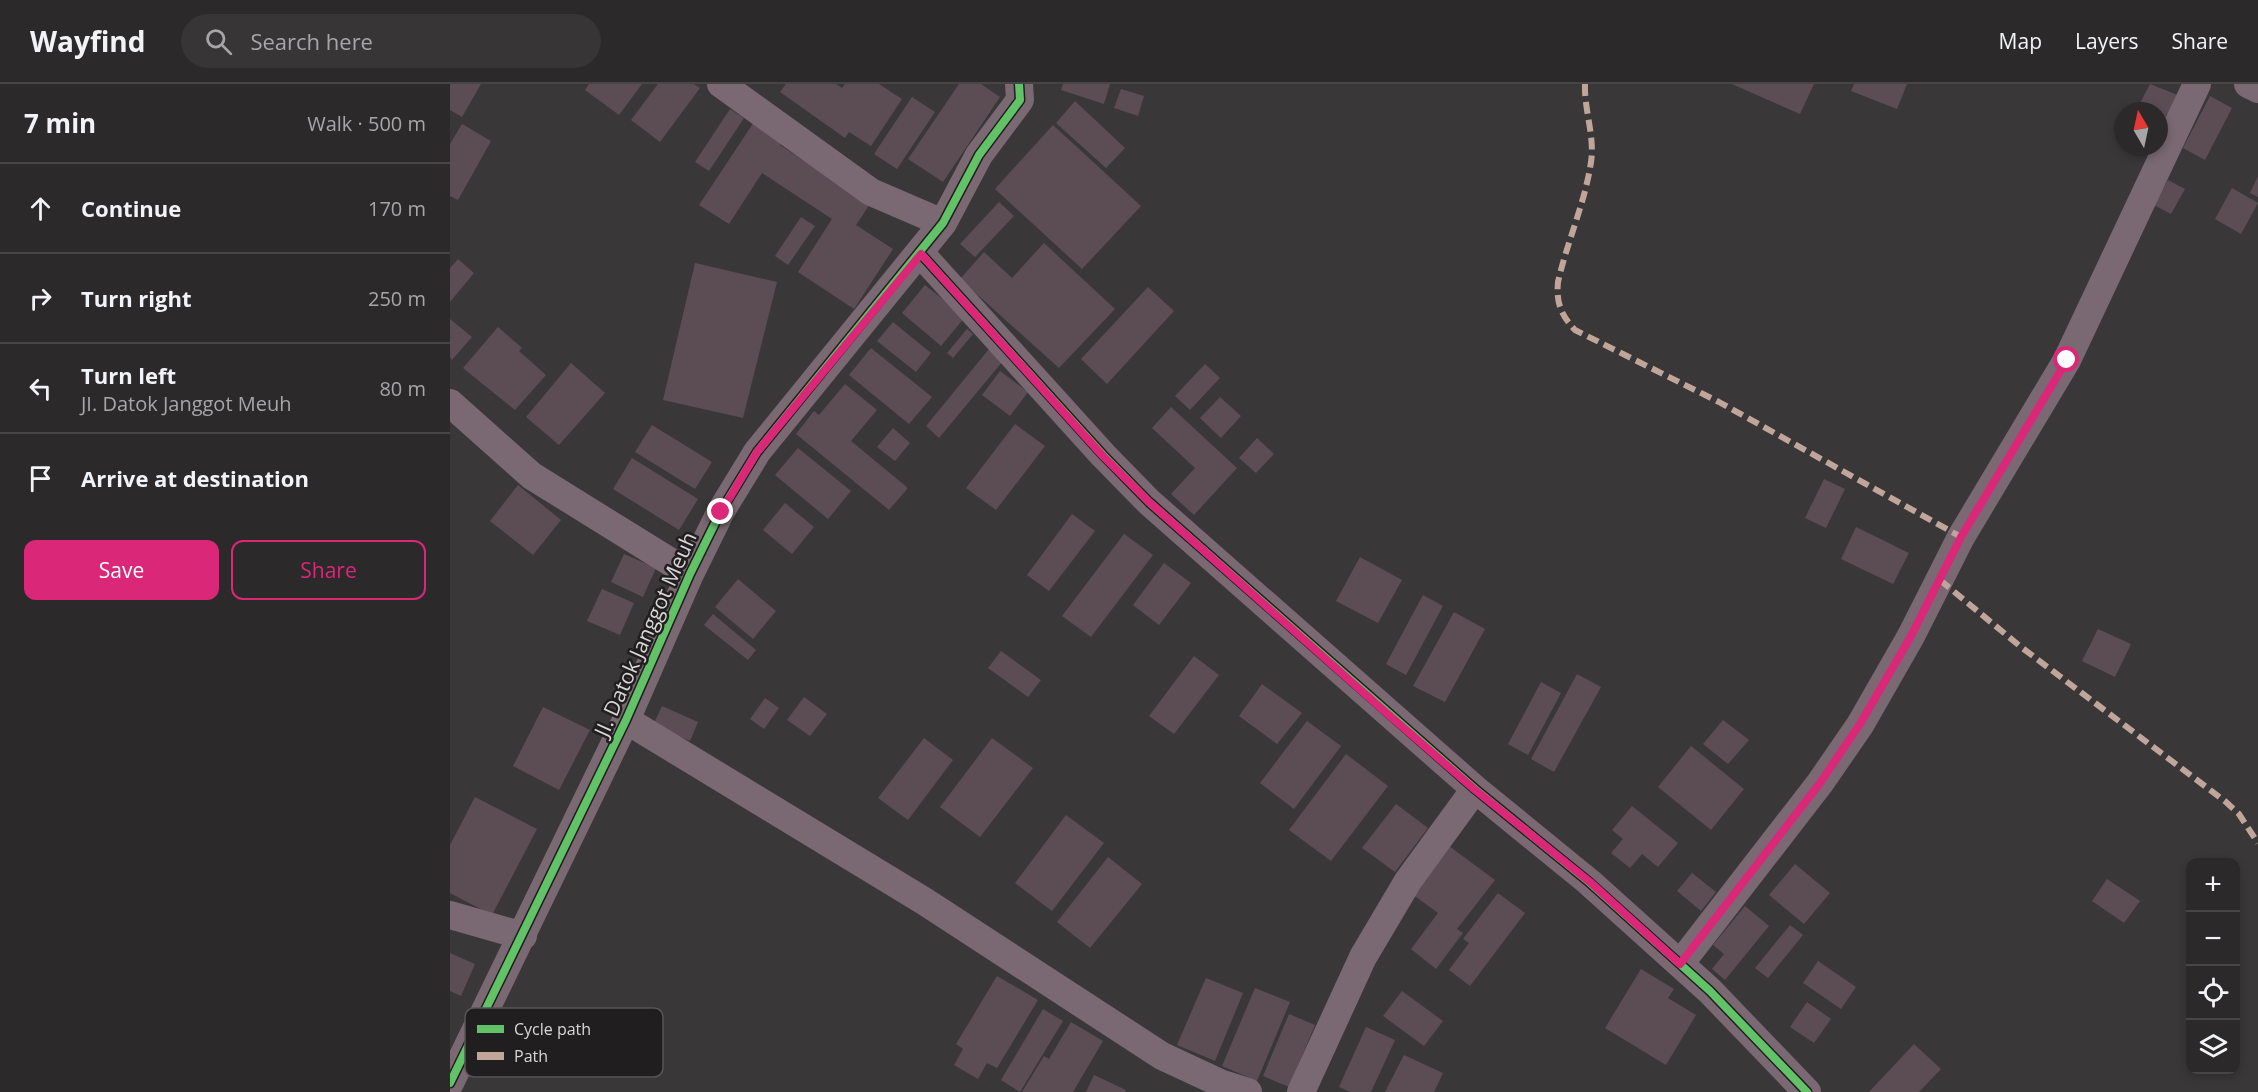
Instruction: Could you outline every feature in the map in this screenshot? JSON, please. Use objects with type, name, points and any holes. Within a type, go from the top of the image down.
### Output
[{"type":"street","points":[[721,84],[871,192],[943,223]]},
{"type":"street","name":"JI. Datok Janggot Meuh","points":[[487,1008],[626,720],[690,574],[721,512],[757,452],[921,254],[943,223],[979,155],[1020,100],[1019,84]]},
{"type":"street","points":[[1680,964],[1820,783],[1860,724],[1916,625],[1961,537],[2067,360],[2197,84]]},
{"type":"street","points":[[2248,84],[2258,89]]},
{"type":"street","points":[[921,254],[1102,455],[1149,502],[1474,789],[1590,882],[1710,991],[1807,1092]]},
{"type":"street","points":[[450,403],[532,476],[690,574]]},
{"type":"street","points":[[626,720],[933,907],[1161,1056],[1220,1083],[1248,1092]]},
{"type":"street","points":[[1301,1092],[1363,957],[1408,881],[1474,789]]},
{"type":"street","points":[[450,915],[523,936]]},
{"type":"street","name":"JI. Datok Janggot Meuh","points":[[450,1083],[465,1053]]},
{"type":"building","points":[[450,84],[481,84],[462,117],[450,110]]},
{"type":"building","points":[[589,84],[642,84],[619,115],[585,90]]},
{"type":"building","points":[[658,84],[694,84],[700,88],[660,142],[631,120]]},
{"type":"building","points":[[786,84],[836,84],[842,88],[845,84],[879,84],[902,99],[871,146],[849,132],[845,138],[780,92]]},
{"type":"building","points":[[959,84],[981,84],[1000,97],[943,182],[908,159]]},
{"type":"building","points":[[1063,84],[1110,84],[1104,104],[1061,90]]},
{"type":"building","points":[[1732,84],[1814,84],[1800,114]]},
{"type":"building","points":[[1854,84],[1907,84],[1897,109],[1851,91]]},
{"type":"building","points":[[2150,84],[2180,96],[2168,120],[2168,102],[2141,102]]},
{"type":"building","points":[[1121,89],[1144,96],[1138,116],[1114,108]]},
{"type":"building","points":[[2210,96],[2232,108],[2205,160],[2183,148]]},
{"type":"building","points":[[912,97],[935,112],[897,169],[874,154]]},
{"type":"building","points":[[1075,101],[1125,148],[1106,168],[1056,123]]},
{"type":"building","points":[[730,109],[744,118],[709,171],[695,162]]},
{"type":"building","points":[[754,122],[783,141],[780,145],[870,204],[856,225],[893,249],[854,309],[798,272],[832,219],[762,173],[729,224],[699,205]]},
{"type":"building","points":[[462,124],[491,141],[458,200],[450,196],[450,144]]},
{"type":"building","points":[[1053,125],[1141,206],[1082,269],[995,189]]},
{"type":"building","points":[[2258,176],[2258,197],[2250,193]]},
{"type":"building","points":[[2168,180],[2185,189],[2171,214],[2154,205]]},
{"type":"building","points":[[2232,188],[2258,203],[2241,234],[2215,219]]},
{"type":"building","points":[[999,202],[1014,216],[975,257],[960,244]]},
{"type":"building","points":[[801,217],[815,226],[788,265],[775,256]]},
{"type":"building","points":[[1044,243],[1115,309],[1059,368],[960,279],[984,252],[1012,278]]},
{"type":"building","points":[[458,259],[474,273],[450,302],[450,268]]},
{"type":"building","points":[[695,263],[777,282],[743,418],[663,400]]},
{"type":"building","points":[[925,285],[965,317],[941,346],[902,313]]},
{"type":"building","points":[[1148,287],[1174,311],[1107,384],[1081,359]]},
{"type":"building","points":[[450,319],[472,337],[452,360],[450,357]]},
{"type":"building","points":[[893,322],[931,353],[916,372],[877,341]]},
{"type":"building","points":[[498,327],[522,348],[519,351],[546,375],[515,410],[463,368]]},
{"type":"building","points":[[967,329],[973,334],[953,358],[947,353]]},
{"type":"building","points":[[994,343],[1008,355],[939,438],[926,426]]},
{"type":"building","points":[[871,348],[932,397],[909,424],[849,375]]},
{"type":"building","points":[[571,363],[605,393],[559,445],[526,417]]},
{"type":"building","points":[[1205,364],[1220,378],[1190,410],[1175,396]]},
{"type":"building","points":[[1000,371],[1028,392],[1010,416],[982,395]]},
{"type":"building","points":[[845,384],[877,410],[851,441],[908,488],[889,510],[796,434],[814,411],[819,415]]},
{"type":"building","points":[[1220,397],[1241,416],[1221,438],[1200,418]]},
{"type":"building","points":[[1171,407],[1237,468],[1194,515],[1171,494],[1195,468],[1152,428]]},
{"type":"building","points":[[1015,424],[1045,446],[996,510],[966,488]]},
{"type":"building","points":[[652,425],[712,462],[695,489],[635,452]]},
{"type":"building","points":[[893,428],[910,443],[895,461],[877,447]]},
{"type":"building","points":[[1257,438],[1274,454],[1256,473],[1239,458]]},
{"type":"building","points":[[798,448],[851,491],[828,519],[775,475]]},
{"type":"building","points":[[632,458],[698,499],[679,530],[613,489]]},
{"type":"building","points":[[1824,479],[1845,489],[1826,528],[1805,518]]},
{"type":"building","points":[[518,485],[561,520],[533,555],[490,521]]},
{"type":"building","points":[[785,503],[814,527],[792,554],[763,530]]},
{"type":"building","points":[[1072,514],[1095,531],[1049,591],[1027,575]]},
{"type":"building","points":[[1856,527],[1909,553],[1893,584],[1841,559]]},
{"type":"building","points":[[1124,534],[1153,555],[1091,637],[1062,616]]},
{"type":"building","points":[[624,554],[656,568],[643,597],[611,582]]},
{"type":"building","points":[[1360,557],[1402,580],[1378,623],[1336,601]]},
{"type":"building","points":[[1164,563],[1191,583],[1159,625],[1133,605]]},
{"type":"building","points":[[738,579],[776,611],[753,639],[715,607]]},
{"type":"building","points":[[602,589],[634,603],[620,635],[587,621]]},
{"type":"building","points":[[1423,595],[1443,606],[1406,675],[1386,664]]},
{"type":"building","points":[[1454,612],[1485,629],[1445,702],[1413,686]]},
{"type":"building","points":[[713,614],[756,650],[748,660],[704,625]]},
{"type":"building","points":[[2098,629],[2131,644],[2115,677],[2082,661]]},
{"type":"building","points":[[1001,651],[1041,680],[1028,697],[988,668]]},
{"type":"building","points":[[1194,656],[1219,675],[1174,734],[1149,716]]},
{"type":"building","points":[[1577,674],[1601,687],[1554,772],[1531,759]]},
{"type":"building","points":[[1541,682],[1561,693],[1528,755],[1508,744]]},
{"type":"building","points":[[1262,684],[1302,713],[1277,744],[1239,716]]},
{"type":"building","points":[[804,697],[827,714],[810,736],[787,720]]},
{"type":"building","points":[[765,698],[779,708],[764,729],[750,719]]},
{"type":"building","points":[[662,706],[698,722],[690,741],[653,725]]},
{"type":"building","points":[[543,707],[590,730],[559,790],[513,766]]},
{"type":"building","points":[[1723,720],[1749,740],[1728,764],[1703,744]]},
{"type":"building","points":[[1307,721],[1341,746],[1294,809],[1260,783]]},
{"type":"building","points":[[924,738],[953,760],[908,820],[878,798]]},
{"type":"building","points":[[992,738],[1033,768],[980,837],[940,807]]},
{"type":"building","points":[[1691,746],[1744,789],[1711,830],[1658,787]]},
{"type":"building","points":[[1346,754],[1388,786],[1331,861],[1289,830]]},
{"type":"building","points":[[475,797],[537,829],[492,915],[450,893],[450,845]]},
{"type":"building","points":[[1396,804],[1428,828],[1395,872],[1362,848]]},
{"type":"building","points":[[1632,806],[1678,843],[1658,867],[1642,854],[1630,868],[1611,853],[1623,839],[1612,830]]},
{"type":"building","points":[[1066,815],[1104,843],[1052,911],[1015,883]]},
{"type":"building","points":[[1449,846],[1495,880],[1457,929],[1463,933],[1436,969],[1411,949],[1438,913],[1412,894]]},
{"type":"building","points":[[1108,857],[1142,884],[1090,948],[1057,922]]},
{"type":"building","points":[[1795,864],[1830,893],[1804,924],[1769,895]]},
{"type":"building","points":[[1692,873],[1716,892],[1701,911],[1677,891]]},
{"type":"building","points":[[2107,879],[2140,901],[2124,923],[2092,901]]},
{"type":"building","points":[[1498,893],[1525,913],[1470,986],[1449,970],[1469,943],[1463,939]]},
{"type":"building","points":[[1745,906],[1769,926],[1725,980],[1712,969],[1724,954],[1713,945]]},
{"type":"building","points":[[1790,925],[1803,935],[1768,978],[1755,968]]},
{"type":"building","points":[[450,953],[475,964],[461,996],[450,991]]},
{"type":"building","points":[[1818,961],[1856,987],[1841,1009],[1803,983]]},
{"type":"building","points":[[1641,969],[1674,989],[1668,998],[1696,1015],[1666,1065],[1605,1028]]},
{"type":"building","points":[[997,976],[1038,1000],[997,1068],[987,1063],[978,1079],[954,1065],[963,1049],[956,1044]]},
{"type":"building","points":[[1206,978],[1243,993],[1215,1061],[1177,1045]]},
{"type":"building","points":[[1255,988],[1290,1002],[1257,1081],[1222,1066]]},
{"type":"building","points":[[1402,991],[1443,1021],[1424,1046],[1383,1016]]},
{"type":"building","points":[[1807,1002],[1831,1019],[1814,1043],[1790,1027]]},
{"type":"building","points":[[1043,1009],[1063,1021],[1020,1092],[1001,1080]]},
{"type":"building","points":[[1289,1014],[1315,1025],[1289,1087],[1263,1076]]},
{"type":"building","points":[[1071,1022],[1103,1041],[1073,1092],[1022,1092],[1044,1056],[1049,1059]]},
{"type":"building","points":[[1366,1027],[1395,1040],[1371,1092],[1350,1092],[1339,1087]]},
{"type":"building","points":[[1914,1044],[1941,1069],[1919,1092],[1869,1092]]},
{"type":"building","points":[[1404,1055],[1443,1073],[1434,1092],[1385,1092]]},
{"type":"building","points":[[1094,1075],[1126,1090],[1125,1092],[1086,1092]]},
{"type":"marked path","points":[[1585,84],[1592,142],[1591,162],[1585,192],[1558,282],[1559,302],[1570,324],[1575,330],[1719,402],[1961,537]]},
{"type":"marked path","points":[[1940,580],[2021,647],[2226,802],[2239,814],[2258,843]]},
{"type":"cycle path","points":[[486,1008],[626,720],[690,574],[721,511],[757,452],[943,223],[979,155],[1020,100],[1019,84]]},
{"type":"cycle path","points":[[921,254],[1103,455],[1149,502],[1475,789],[1589,882],[1710,991],[1807,1092]]},
{"type":"cycle path","points":[[450,1083],[465,1052]]},
{"type":"route","points":[[721,512],[757,452],[921,254],[1102,455],[1149,502],[1382,709],[1474,789],[1590,882],[1680,964],[1770,850],[1860,724],[1911,636],[1961,537],[2067,360]]}]
